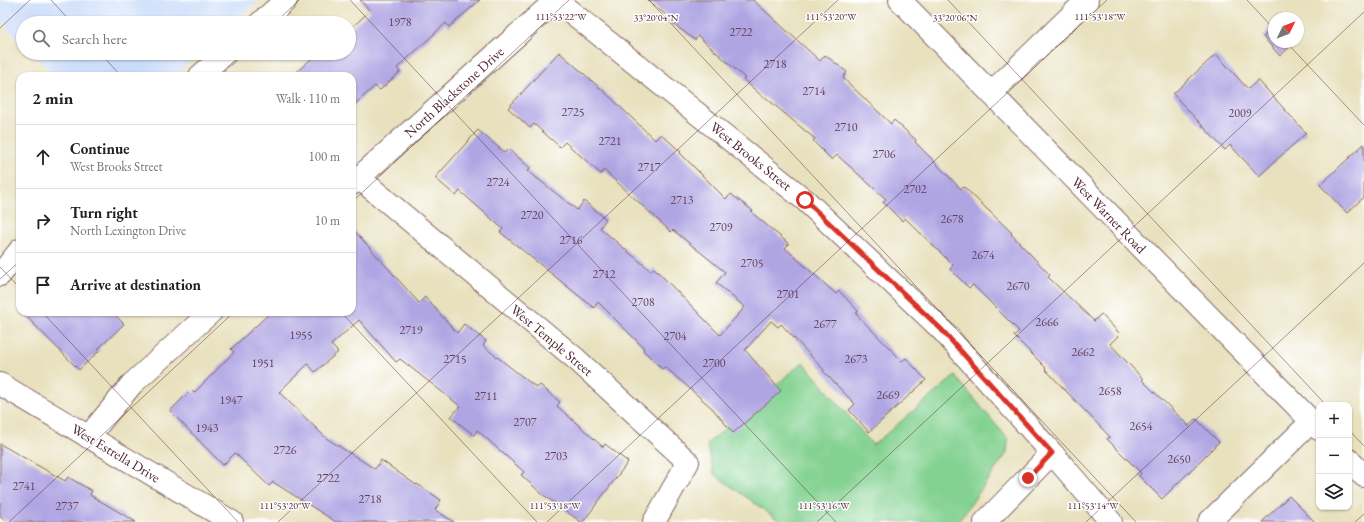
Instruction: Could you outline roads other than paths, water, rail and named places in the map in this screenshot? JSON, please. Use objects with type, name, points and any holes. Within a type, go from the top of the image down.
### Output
[{"type":"street","points":[[268,16],[286,0]]},
{"type":"street","name":"North Blackstone Drive","points":[[356,180],[556,0]]},
{"type":"street","name":"West Brooks Street","points":[[556,0],[805,200],[941,329],[1052,453],[1111,522]]},
{"type":"street","name":"West Warner Road","points":[[900,0],[1315,425]]},
{"type":"street","points":[[991,93],[1087,0]]},
{"type":"street","points":[[205,72],[218,60]]},
{"type":"street","name":"West Temple Street","points":[[356,182],[576,359],[688,462],[654,522]]},
{"type":"street","points":[[0,275],[16,255]]},
{"type":"street","points":[[88,437],[132,384],[207,316]]},
{"type":"street","name":"West Estrella Drive","points":[[0,384],[232,522]]},
{"type":"street","points":[[1209,522],[1315,425]]},
{"type":"street","points":[[985,522],[1052,453]]},
{"type":"street","points":[[1352,463],[1364,476]]}]
